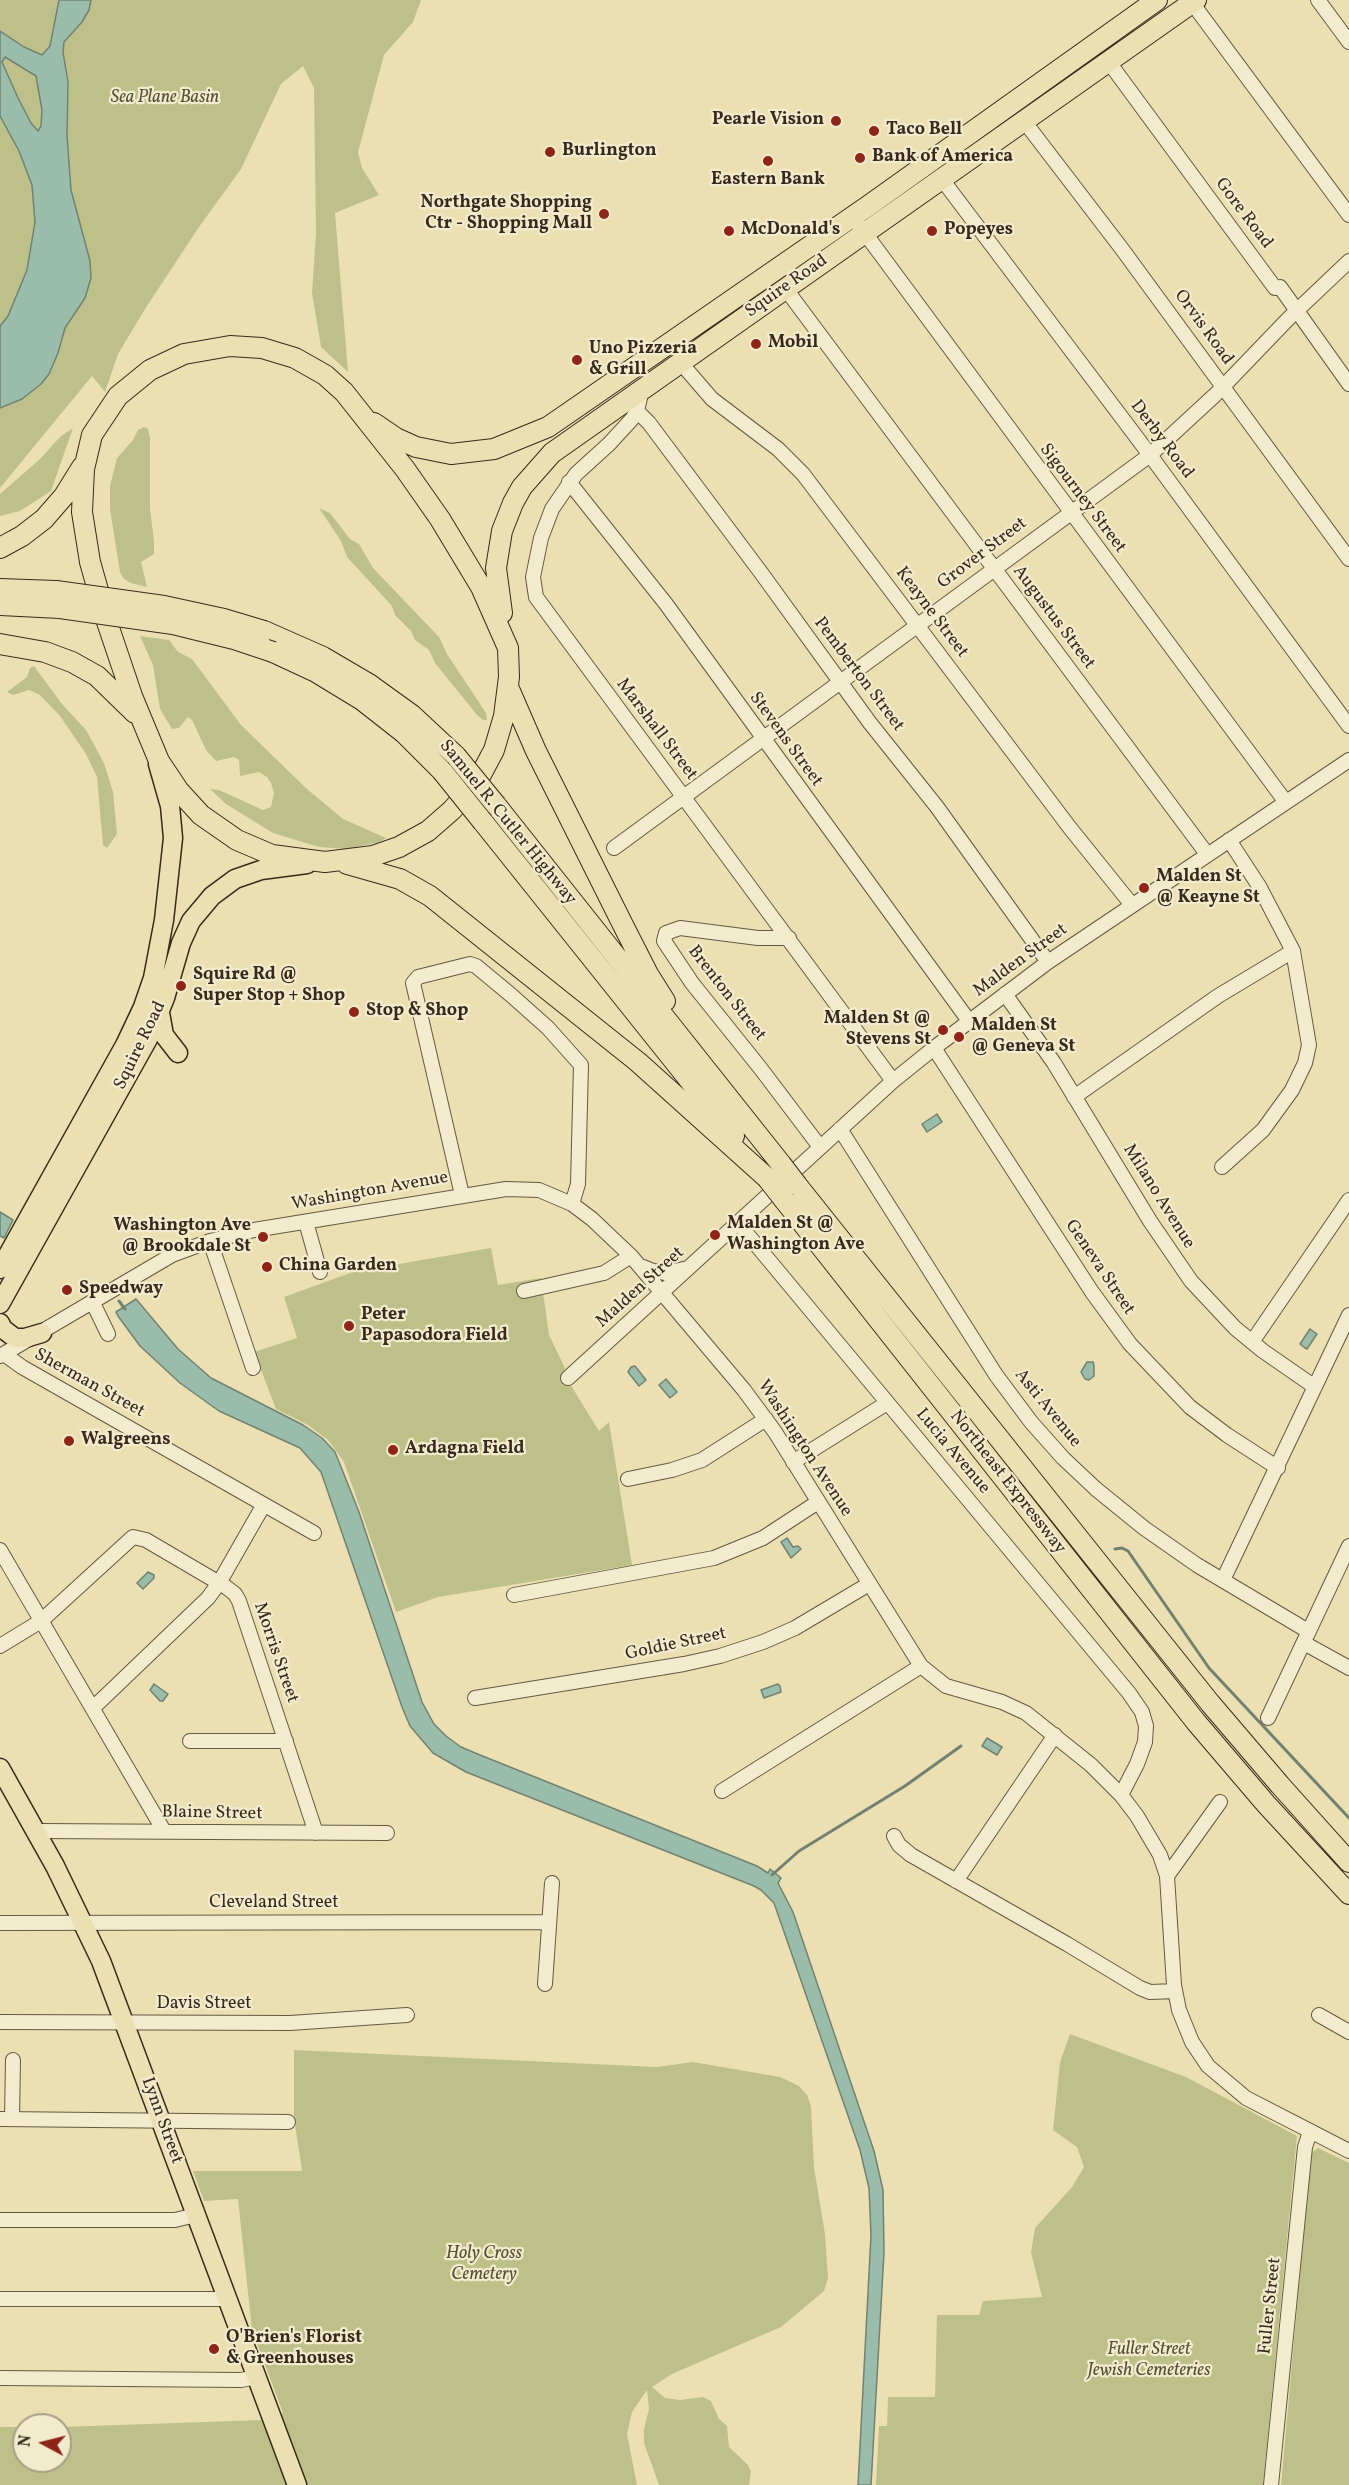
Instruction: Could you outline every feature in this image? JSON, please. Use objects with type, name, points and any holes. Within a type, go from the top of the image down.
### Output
[{"type":"highway","name":"Squire Road","points":[[353,403],[369,419],[390,434],[431,452],[475,453],[513,443],[548,426],[859,224],[1157,0]]},
{"type":"highway","name":"Squire Road","points":[[508,648],[496,567],[502,531],[513,503],[527,480],[545,460],[785,288],[859,224],[941,178],[1193,1]]},
{"type":"highway","points":[[335,862],[373,856],[401,846],[428,831],[474,786],[490,759],[503,722],[508,688],[508,648],[485,594],[461,552],[416,484],[353,403],[325,375],[288,355],[248,346],[209,348],[184,354],[161,363],[128,387],[98,424],[89,442],[81,504],[88,549],[114,645],[140,718],[166,773],[201,815],[247,846],[272,855],[335,862],[392,876],[430,896],[638,1062],[767,1178]]},
{"type":"highway","points":[[0,548],[22,536],[44,519],[64,496],[85,462]]},
{"type":"highway","name":"Samuel R. Cutler Highway","points":[[0,589],[174,624],[234,639],[273,652],[316,672],[362,700],[404,733],[442,771],[684,1058]]},
{"type":"highway","name":"Samuel R. Cutler Highway","points":[[0,605],[58,600],[164,606],[224,618],[264,631],[323,657],[369,684],[412,715],[456,756],[496,805],[684,1058]]},
{"type":"highway","points":[[0,644],[45,651],[72,662],[97,676],[140,718]]},
{"type":"highway","points":[[508,688],[536,751],[623,926],[653,982],[675,1014],[684,1058]]},
{"type":"highway","name":"Northeast Expressway","points":[[684,1058],[781,1164],[1210,1703],[1349,1862]]},
{"type":"highway","name":"Northeast Expressway","points":[[684,1058],[767,1178],[1189,1713],[1260,1797],[1349,1894]]},
{"type":"main road","name":"Squire Road","points":[[0,1269],[125,1046],[153,978],[164,920],[173,838],[170,806],[155,752]]},
{"type":"main road","name":"Squire Road","points":[[1,1303],[137,1060],[160,1013],[187,928],[212,896],[235,879],[275,867],[335,862]]},
{"type":"main road","points":[[160,1013],[164,1035],[178,1053]]},
{"type":"main road","points":[[0,1323],[3,1329],[15,1338],[25,1338],[42,1333]]},
{"type":"main road","name":"Lynn Street","points":[[0,1768],[36,1831],[83,1923],[125,2022],[297,2485]]},
{"type":"street","points":[[1318,0],[1349,42]]},
{"type":"street","points":[[1193,1],[1349,215]]},
{"type":"street","name":"Gore Road","points":[[1108,62],[1275,288],[1280,287],[1349,384]]},
{"type":"street","name":"Orvis Road","points":[[1024,120],[1349,559]]},
{"type":"street","name":"Derby Road","points":[[941,178],[1150,455],[1349,726]]},
{"type":"street","name":"Sigourney Street","points":[[859,224],[1285,801]]},
{"type":"street","name":"Grover Street","points":[[614,848],[1150,455],[1223,386],[1296,310],[1349,261]]},
{"type":"street","name":"Augustus Street","points":[[785,288],[1207,854]]},
{"type":"street","name":"Keayne Street","points":[[680,362],[712,399],[778,449],[802,474],[1034,780],[1132,905]]},
{"type":"street","name":"Marshall Street","points":[[642,389],[637,411],[616,436],[569,482],[557,500],[544,528],[533,577],[536,597],[893,1081]]},
{"type":"street","name":"Pemberton Street","points":[[637,411],[649,423],[841,682],[947,820],[1048,962]]},
{"type":"street","name":"Stevens Street","points":[[569,482],[659,596],[969,1021]]},
{"type":"street","name":"Malden Street","points":[[568,1378],[692,1266],[741,1226],[840,1129],[934,1048],[1048,962],[1349,760]]},
{"type":"street","points":[[1222,1167],[1263,1131],[1292,1090],[1305,1063],[1309,1045],[1293,951],[1259,886],[1228,840]]},
{"type":"street","name":"Brenton Street","points":[[789,938],[758,938],[680,928],[666,933],[664,941],[692,983],[761,1069],[820,1148]]},
{"type":"street","points":[[1074,1097],[1218,996],[1293,951]]},
{"type":"street","points":[[462,1195],[413,985],[417,977],[466,965],[476,966],[548,1028],[581,1065],[578,1184],[572,1204]]},
{"type":"street","name":"Milano Avenue","points":[[1005,994],[1054,1063],[1184,1272],[1218,1312],[1252,1342],[1315,1387]]},
{"type":"street","name":"Geneva Street","points":[[934,1048],[1092,1292],[1130,1344],[1190,1407],[1227,1435],[1278,1468]]},
{"type":"street","name":"Asti Avenue","points":[[840,1129],[979,1349],[1031,1422],[1072,1467],[1117,1507],[1165,1543],[1223,1580],[1349,1668]]},
{"type":"street","name":"Washington Avenue","points":[[2,1355],[172,1255],[210,1241],[254,1230],[462,1195],[524,1188],[550,1194],[572,1204],[635,1261],[664,1292],[766,1419],[921,1666],[946,1686],[1016,1707],[1091,1765],[1121,1795],[1160,1855],[1167,1876],[1175,1991],[1188,2034],[1208,2066],[1246,2098],[1349,2151]]},
{"type":"street","points":[[1252,1342],[1349,1200]]},
{"type":"street","points":[[306,1222],[320,1272]]},
{"type":"street","name":"Lucia Avenue","points":[[741,1226],[1132,1697],[1142,1712],[1146,1726],[1137,1764],[1121,1795]]},
{"type":"street","points":[[210,1241],[253,1368]]},
{"type":"street","points":[[524,1291],[604,1273],[635,1261],[653,1271],[666,1273],[692,1266]]},
{"type":"street","points":[[93,1303],[108,1334]]},
{"type":"street","points":[[1223,1580],[1349,1315]]},
{"type":"street","name":"Sherman Street","points":[[2,1355],[263,1506],[314,1533]]},
{"type":"street","points":[[793,1462],[887,1403]]},
{"type":"street","points":[[628,1479],[693,1463],[723,1448],[766,1419]]},
{"type":"street","points":[[514,1595],[714,1558],[763,1538],[818,1502]]},
{"type":"street","points":[[93,1708],[208,1598],[263,1506]]},
{"type":"street","name":"Morris Street","points":[[41,1621],[129,1539],[136,1537],[146,1540],[219,1583],[237,1597],[316,1833]]},
{"type":"street","points":[[0,1550],[164,1831]]},
{"type":"street","points":[[1268,1718],[1347,1554]]},
{"type":"street","name":"Goldie Street","points":[[476,1698],[720,1656],[763,1642],[795,1628],[869,1584]]},
{"type":"street","points":[[0,1646],[41,1621]]},
{"type":"street","points":[[722,1791],[921,1666]]},
{"type":"street","points":[[956,1881],[1055,1735]]},
{"type":"street","points":[[190,1741],[286,1741]]},
{"type":"street","points":[[1167,1876],[1220,1802]]},
{"type":"street","name":"Blaine Street","points":[[36,1831],[387,1833]]},
{"type":"street","points":[[894,1836],[899,1845],[911,1856],[1140,1988],[1150,1992],[1175,1991]]},
{"type":"street","points":[[545,1984],[552,1883]]},
{"type":"street","name":"Cleveland Street","points":[[0,1923],[548,1922]]},
{"type":"street","name":"Davis Street","points":[[0,2022],[290,2023],[407,2015]]},
{"type":"street","points":[[1319,2015],[1349,2032]]},
{"type":"street","points":[[13,2060],[6,2119],[288,2122]]},
{"type":"street","name":"Fuller Street","points":[[1271,2485],[1304,2159],[1310,2132]]},
{"type":"street","points":[[0,2220],[175,2220],[196,2216]]},
{"type":"street","points":[[0,2299],[228,2299]]},
{"type":"street","points":[[0,2378],[241,2380],[257,2377]]},
{"type":"green space","name":"Sea Plane Basin","points":[[0,0],[421,0],[413,22],[384,55],[358,152],[362,168],[379,195],[335,213],[348,372],[321,347],[312,293],[316,234],[314,88],[303,66],[281,84],[241,169],[199,227],[118,354],[105,392],[92,376],[0,488]]},
{"type":"green space","points":[[144,427],[148,429],[150,438],[150,508],[154,542],[154,554],[141,562],[147,587],[131,583],[124,579],[120,572],[110,509],[110,486],[117,458],[133,440],[138,430]]},
{"type":"green space","points":[[73,428],[51,491],[20,511],[0,516],[0,494],[39,460],[61,436]]},
{"type":"green space","points":[[319,508],[330,513],[350,539],[359,544],[373,568],[439,637],[447,654],[486,713],[487,720],[477,715],[435,663],[429,650],[415,640],[411,631],[395,615],[392,606],[347,557],[341,541]]},
{"type":"green space","points":[[140,636],[169,640],[178,652],[192,659],[241,725],[307,789],[343,819],[386,838],[379,842],[347,849],[319,847],[273,833],[226,804],[210,789],[219,790],[263,810],[271,807],[274,793],[271,783],[259,772],[240,776],[239,760],[234,757],[216,761],[206,750],[192,720],[188,717],[179,728],[172,729],[160,709],[153,665]]},
{"type":"green space","points":[[34,666],[62,704],[86,730],[104,763],[113,792],[117,834],[107,848],[103,845],[97,777],[86,754],[60,716],[40,695],[29,690],[13,695],[7,692],[27,677],[30,668]]},
{"type":"green space","points":[[491,1248],[498,1285],[541,1278],[549,1335],[570,1384],[599,1431],[609,1422],[632,1565],[438,1597],[396,1612],[344,1462],[328,1440],[308,1425],[276,1409],[254,1352],[297,1338],[284,1297],[353,1272]]},
{"type":"green space","name":"Fuller Street Jewish Cemeteries","points":[[1070,2034],[1186,2077],[1297,2136],[1263,2485],[876,2485],[879,2426],[887,2426],[888,2397],[935,2397],[937,2315],[979,2315],[983,2301],[1042,2297],[1031,2252],[1035,2228],[1072,2187],[1084,2167],[1077,2147],[1053,2130],[1060,2062]]},
{"type":"green space","name":"Holy Cross Cemetery","points":[[294,2050],[657,2067],[693,2062],[780,2077],[799,2086],[807,2095],[811,2106],[814,2167],[825,2234],[828,2278],[824,2291],[781,2327],[672,2374],[652,2387],[665,2398],[680,2400],[703,2397],[711,2401],[719,2419],[727,2426],[729,2447],[751,2471],[749,2485],[659,2485],[644,2443],[644,2429],[649,2409],[647,2390],[632,2412],[627,2434],[637,2485],[0,2485],[0,2427],[12,2427],[12,2473],[72,2473],[72,2427],[262,2420],[283,2413],[252,2330],[238,2199],[204,2201],[193,2171],[302,2171],[294,2118]]},
{"type":"green space","points":[[1318,2148],[1349,2163],[1349,2485],[1281,2485],[1311,2153]]},
{"type":"shaded area","points":[[59,0],[91,0],[89,10],[82,22],[64,42],[63,52],[68,82],[67,136],[71,190],[90,261],[91,278],[85,298],[65,328],[49,374],[41,384],[22,399],[0,408],[0,326],[8,316],[27,270],[35,222],[32,185],[19,151],[0,116],[0,31],[24,47],[42,55],[50,46]],"holes":[[[5,57],[36,76],[42,110],[41,126],[38,131],[31,123],[2,62]]]},
{"type":"shaded area","points":[[937,1114],[942,1122],[927,1132],[922,1124]]},
{"type":"shaded area","points":[[0,1212],[13,1220],[4,1238],[0,1236]]},
{"type":"shaded area","points":[[136,1299],[178,1349],[211,1378],[303,1425],[322,1438],[335,1452],[359,1512],[422,1702],[434,1724],[446,1736],[461,1747],[757,1866],[768,1873],[770,1869],[781,1878],[778,1883],[793,1912],[874,2151],[883,2190],[884,2252],[871,2485],[858,2485],[871,2235],[869,2188],[860,2150],[774,1903],[754,1886],[466,1772],[433,1753],[410,1726],[402,1707],[321,1472],[300,1448],[219,1411],[180,1383],[140,1346],[116,1312]]},
{"type":"shaded area","points":[[1310,1329],[1317,1334],[1307,1349],[1300,1344]]},
{"type":"shaded area","points":[[1087,1362],[1093,1362],[1094,1366],[1094,1376],[1089,1380],[1085,1379],[1081,1372]]},
{"type":"shaded area","points":[[635,1366],[646,1380],[639,1386],[628,1372],[631,1367]]},
{"type":"shaded area","points":[[666,1379],[677,1392],[670,1398],[659,1385]]},
{"type":"shaded area","points":[[787,1538],[793,1547],[798,1546],[801,1549],[791,1558],[781,1542]]},
{"type":"shaded area","points":[[148,1572],[154,1575],[154,1578],[143,1589],[137,1583]]},
{"type":"shaded area","points":[[154,1684],[168,1694],[163,1701],[160,1701],[150,1690]]},
{"type":"shaded area","points":[[778,1684],[781,1692],[764,1698],[761,1690]]},
{"type":"shaded area","points":[[987,1738],[1002,1747],[997,1755],[982,1746]]},
{"type":"waterway","points":[[119,1301],[125,1309]]},
{"type":"waterway","points":[[1115,1549],[1122,1548],[1128,1551],[1209,1668],[1349,1818]]},
{"type":"waterway","points":[[772,1875],[799,1851],[905,1786],[961,1746]]},
{"type":"place","name":"Pearle Vision","points":[[836,121]]},
{"type":"place","name":"Taco Bell","points":[[874,131]]},
{"type":"place","name":"Burlington","points":[[550,152]]},
{"type":"place","name":"Bank of America","points":[[860,158]]},
{"type":"place","name":"Eastern Bank","points":[[768,161]]},
{"type":"place","name":"Northgate Shopping Ctr - Shopping Mall","points":[[604,214]]},
{"type":"place","name":"McDonald's","points":[[729,231]]},
{"type":"place","name":"Popeyes","points":[[932,231]]},
{"type":"place","name":"Mobil","points":[[756,344]]},
{"type":"place","name":"Uno Pizzeria & Grill","points":[[577,360]]},
{"type":"place","name":"Malden St @ Keayne St","points":[[1144,888]]},
{"type":"place","name":"Squire Rd @ Super Stop + Shop","points":[[181,986]]},
{"type":"place","name":"Stop & Shop","points":[[354,1012]]},
{"type":"place","name":"Malden St @ Stevens St","points":[[943,1030]]},
{"type":"place","name":"Malden St @ Geneva St","points":[[959,1037]]},
{"type":"place","name":"Malden St @ Washington Ave","points":[[715,1235]]},
{"type":"place","name":"Washington Ave @ Brookdale St","points":[[263,1237]]},
{"type":"place","name":"China Garden","points":[[267,1267]]},
{"type":"place","name":"Speedway","points":[[67,1290]]},
{"type":"place","name":"Peter Papasodora Field","points":[[349,1326]]},
{"type":"place","name":"Walgreens","points":[[69,1441]]},
{"type":"place","name":"Ardagna Field","points":[[393,1450]]},
{"type":"place","name":"O'Brien's Florist & Greenhouses","points":[[214,2349]]}]
